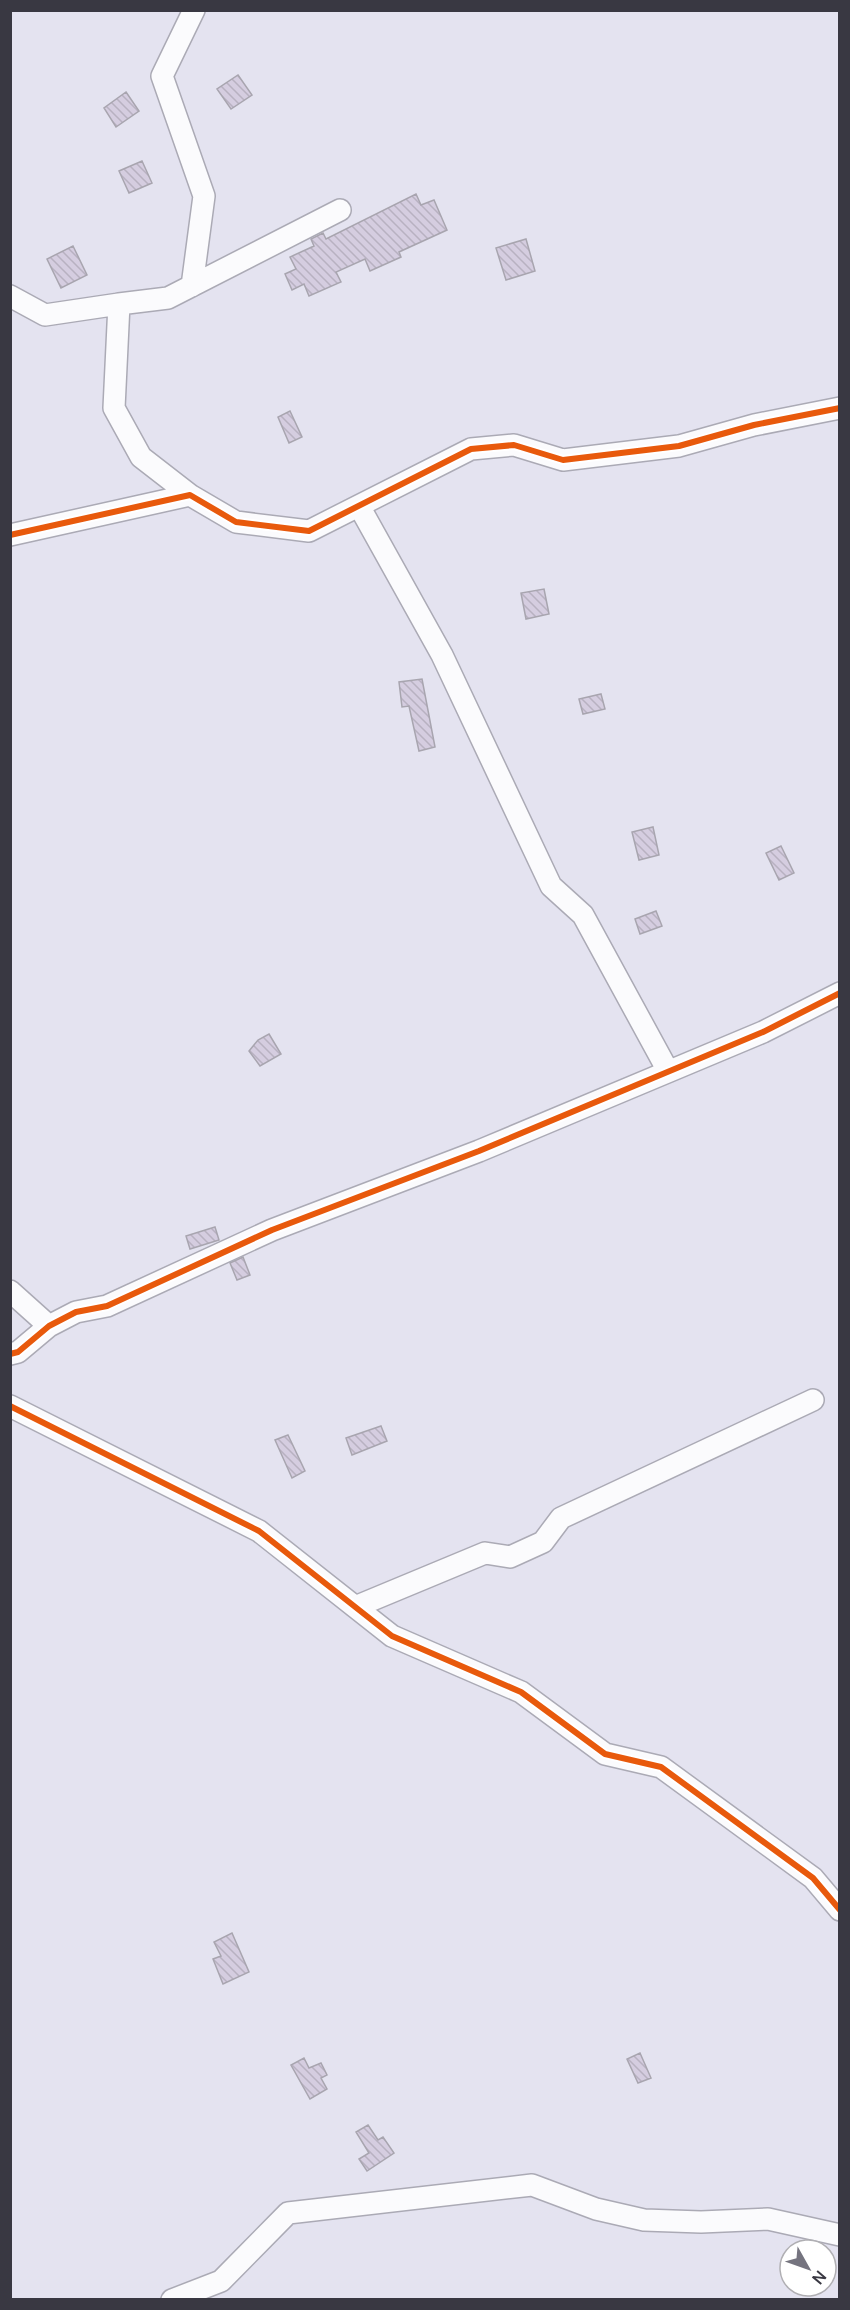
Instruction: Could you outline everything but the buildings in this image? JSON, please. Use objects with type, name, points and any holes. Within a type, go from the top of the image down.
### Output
[{"type":"street","points":[[192,286],[204,196],[162,76],[194,10]]},
{"type":"street","points":[[10,296],[45,315],[168,298],[340,210]]},
{"type":"street","points":[[120,304],[114,408],[141,457],[190,495],[236,522],[309,531],[471,449],[514,445],[563,460],[679,446],[754,425],[840,408]]},
{"type":"street","points":[[10,536],[190,495]]},
{"type":"street","points":[[358,506],[442,655],[552,886],[583,915],[668,1071]]},
{"type":"street","points":[[10,1354],[18,1352],[49,1326],[76,1312],[107,1306],[272,1230],[479,1150],[762,1032],[840,993]]},
{"type":"street","points":[[10,1291],[49,1326]]},
{"type":"street","points":[[355,1607],[485,1553],[510,1557],[543,1542],[561,1518],[813,1400]]},
{"type":"street","points":[[10,1406],[259,1531],[392,1636],[521,1692],[605,1754],[661,1767],[813,1878],[840,1910]]},
{"type":"street","points":[[171,2300],[221,2281],[288,2212],[532,2185],[596,2209],[644,2220],[701,2222],[768,2219],[840,2235]]},
{"type":"cycle path","points":[[10,535],[190,495],[236,522],[309,531],[471,449],[514,445],[563,460],[679,446],[754,425],[840,408]]},
{"type":"cycle path","points":[[10,1354],[18,1352],[49,1326],[76,1312],[107,1306],[272,1230],[479,1151],[763,1032],[840,993]]},
{"type":"cycle path","points":[[10,1406],[259,1531],[392,1636],[521,1692],[605,1754],[661,1767],[813,1878],[840,1910]]}]
